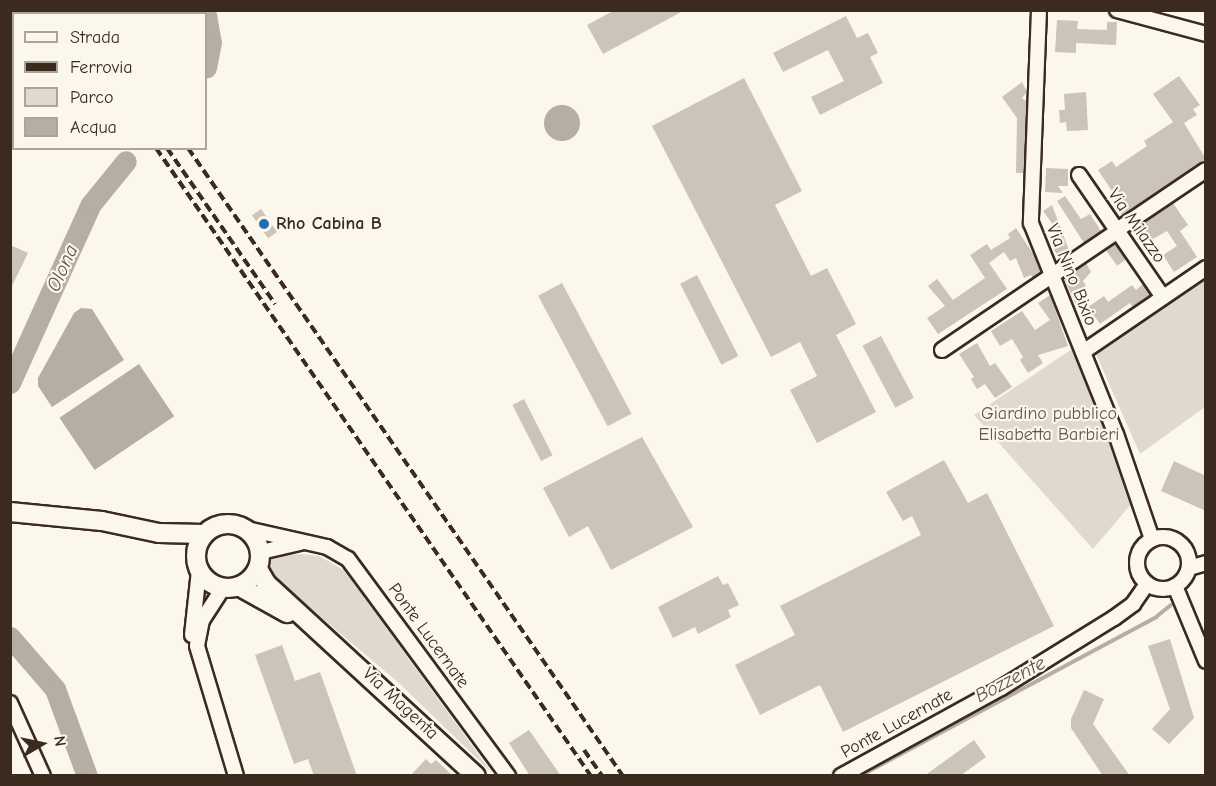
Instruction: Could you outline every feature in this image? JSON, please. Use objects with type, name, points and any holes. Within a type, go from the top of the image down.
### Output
[{"type":"street","name":"Via Nino Bixio","points":[[1039,10],[1030,213],[1034,234],[1136,486],[1152,539]]},
{"type":"street","points":[[1117,10],[1206,34]]},
{"type":"street","points":[[942,350],[1206,170]]},
{"type":"street","name":"Via Milazzo","points":[[1079,175],[1163,297]]},
{"type":"street","points":[[1083,352],[1206,268]]},
{"type":"street","points":[[10,512],[102,521],[159,534],[204,534],[225,524],[247,529],[257,541],[259,560],[252,578],[231,587],[202,620],[198,634],[201,663]]},
{"type":"street","name":"Ponte Lucernate","points":[[247,529],[327,547],[348,559],[507,776]]},
{"type":"street","points":[[159,534],[198,563],[207,581],[231,587]]},
{"type":"street","points":[[204,534],[199,542],[192,628],[193,648],[201,663],[236,776]]},
{"type":"street","points":[[1166,537],[1179,543],[1188,554],[1188,568],[1186,575],[1175,586],[1161,589],[1147,584],[1138,572],[1137,556],[1152,539],[1166,537]]},
{"type":"street","name":"Ponte Lucernate","points":[[259,560],[302,542]]},
{"type":"street","name":"Via Magenta","points":[[259,560],[266,583],[476,776]]},
{"type":"street","points":[[1188,568],[1206,563]]},
{"type":"street","name":"Ponte Lucernate","points":[[841,776],[1001,688],[1072,644],[1125,610],[1147,584]]},
{"type":"street","points":[[1175,586],[1203,644],[1206,661]]},
{"type":"street","name":"Via Magenta","points":[[231,587],[322,635]]},
{"type":"street","points":[[10,703],[43,776]]},
{"type":"green space","name":"Giardino pubblico Elisabetta Barbieri","points":[[1205,279],[1205,407],[1140,454],[1096,354]]},
{"type":"green space","name":"Giardino pubblico Elisabetta Barbieri","points":[[1072,349],[1110,437],[1132,503],[1093,549],[974,415]]},
{"type":"green space","points":[[274,555],[319,556],[344,570],[492,773],[399,683],[272,576],[269,561]]},
{"type":"water","points":[[562,105],[575,110],[580,123],[575,136],[562,141],[549,136],[544,123],[549,110]]},
{"type":"water","points":[[81,308],[92,309],[124,360],[52,407],[38,386],[38,378],[74,313]]},
{"type":"water","points":[[139,364],[174,416],[95,470],[59,418]]},
{"type":"building","points":[[615,10],[685,10],[603,54],[587,25]]},
{"type":"building","points":[[846,16],[857,38],[868,33],[878,53],[870,57],[883,83],[820,115],[811,97],[844,81],[828,50],[783,72],[773,53]]},
{"type":"building","points":[[1057,20],[1078,21],[1077,29],[1107,30],[1107,22],[1117,22],[1116,45],[1076,43],[1076,53],[1055,52]]},
{"type":"building","points":[[1179,76],[1200,105],[1193,109],[1197,115],[1184,123],[1206,159],[1122,216],[1120,212],[1124,209],[1098,170],[1112,161],[1116,167],[1147,146],[1144,141],[1173,122],[1153,94]]},
{"type":"building","points":[[744,78],[802,191],[775,205],[811,276],[827,268],[856,324],[836,335],[876,412],[817,443],[790,390],[817,376],[800,342],[771,357],[652,126]]},
{"type":"building","points":[[1022,82],[1027,92],[1022,98],[1027,102],[1024,173],[1016,173],[1017,118],[1002,97]]},
{"type":"building","points":[[1086,92],[1088,130],[1067,131],[1066,122],[1060,123],[1059,110],[1065,110],[1064,94]]},
{"type":"building","points":[[1046,168],[1068,169],[1068,186],[1058,186],[1063,193],[1045,192]]},
{"type":"building","points":[[1065,196],[1081,219],[1090,214],[1101,231],[1084,243],[1057,201]]},
{"type":"building","points":[[1173,203],[1188,225],[1180,231],[1197,257],[1174,272],[1163,255],[1177,246],[1167,231],[1146,243],[1137,228]]},
{"type":"building","points":[[1052,205],[1070,253],[1059,260],[1050,240],[1059,233],[1043,211]]},
{"type":"building","name":"Rho Cabina B","points":[[261,209],[277,232],[268,238],[252,215]]},
{"type":"building","points":[[1016,228],[1034,255],[1041,272],[1033,278],[1031,275],[1024,278],[1016,258],[1010,261],[1004,252],[989,263],[1007,289],[938,334],[927,318],[945,306],[928,286],[937,279],[953,300],[985,278],[970,255],[987,244],[991,250],[1010,238],[1008,234]]},
{"type":"building","points":[[1115,244],[1126,259],[1117,266],[1106,250]]},
{"type":"building","points":[[10,245],[28,253],[10,290]]},
{"type":"building","points":[[1086,263],[1091,272],[1083,281],[1086,286],[1082,288],[1086,300],[1076,305],[1064,278]]},
{"type":"building","points":[[697,275],[738,356],[721,365],[680,284]]},
{"type":"building","points":[[562,283],[631,414],[608,426],[538,296]]},
{"type":"building","points":[[1143,284],[1150,295],[1133,307],[1130,303],[1100,324],[1088,307],[1104,296],[1108,302],[1132,285],[1136,290]]},
{"type":"building","points":[[1050,295],[1068,346],[1038,355],[1043,363],[1028,373],[1020,360],[1023,357],[1012,339],[1000,346],[991,331],[1022,311],[1035,330],[1050,320],[1038,303]]},
{"type":"building","points":[[881,336],[914,398],[895,408],[862,346]]},
{"type":"building","points":[[977,343],[990,366],[995,363],[1012,387],[995,398],[985,384],[977,389],[971,379],[974,377],[959,354]]},
{"type":"building","points":[[524,399],[553,455],[541,461],[512,405]]},
{"type":"building","points":[[642,437],[693,527],[611,570],[588,526],[569,537],[543,488]]},
{"type":"building","points":[[944,460],[968,503],[987,493],[1054,626],[843,732],[820,685],[760,715],[735,665],[795,635],[780,606],[921,535],[912,516],[903,521],[886,492]]},
{"type":"building","points":[[1174,461],[1206,476],[1206,511],[1161,491]]},
{"type":"building","points":[[718,576],[723,585],[728,583],[739,605],[728,610],[731,617],[698,634],[695,627],[673,638],[658,607]]},
{"type":"building","points":[[1170,639],[1194,718],[1169,744],[1152,729],[1170,709],[1148,646]]},
{"type":"building","points":[[282,645],[295,681],[320,672],[357,776],[314,776],[308,759],[294,764],[255,655]]},
{"type":"building","points":[[1084,690],[1104,699],[1093,724],[1130,776],[1103,776],[1071,728],[1071,719]]},
{"type":"building","points":[[529,730],[561,776],[530,776],[509,743]]},
{"type":"building","points":[[974,740],[986,757],[960,776],[924,776]]},
{"type":"building","points":[[426,759],[431,764],[436,760],[453,776],[410,776]]},
{"type":"waterway","name":"Olona","points":[[207,20],[211,42],[207,63]]},
{"type":"waterway","name":"Olona","points":[[10,383],[91,204],[126,161]]},
{"type":"waterway","name":"Bozzente","points":[[860,776],[1156,617],[1171,605]]},
{"type":"waterway","name":"Olona","points":[[10,637],[55,689],[87,776]]},
{"type":"railway","points":[[157,150],[591,776]]},
{"type":"railway","points":[[168,150],[275,304]]},
{"type":"railway","points":[[189,150],[623,776]]},
{"type":"railway","points":[[584,750],[602,776]]},
{"type":"place","name":"Rho Cabina B","points":[[264,224]]}]
